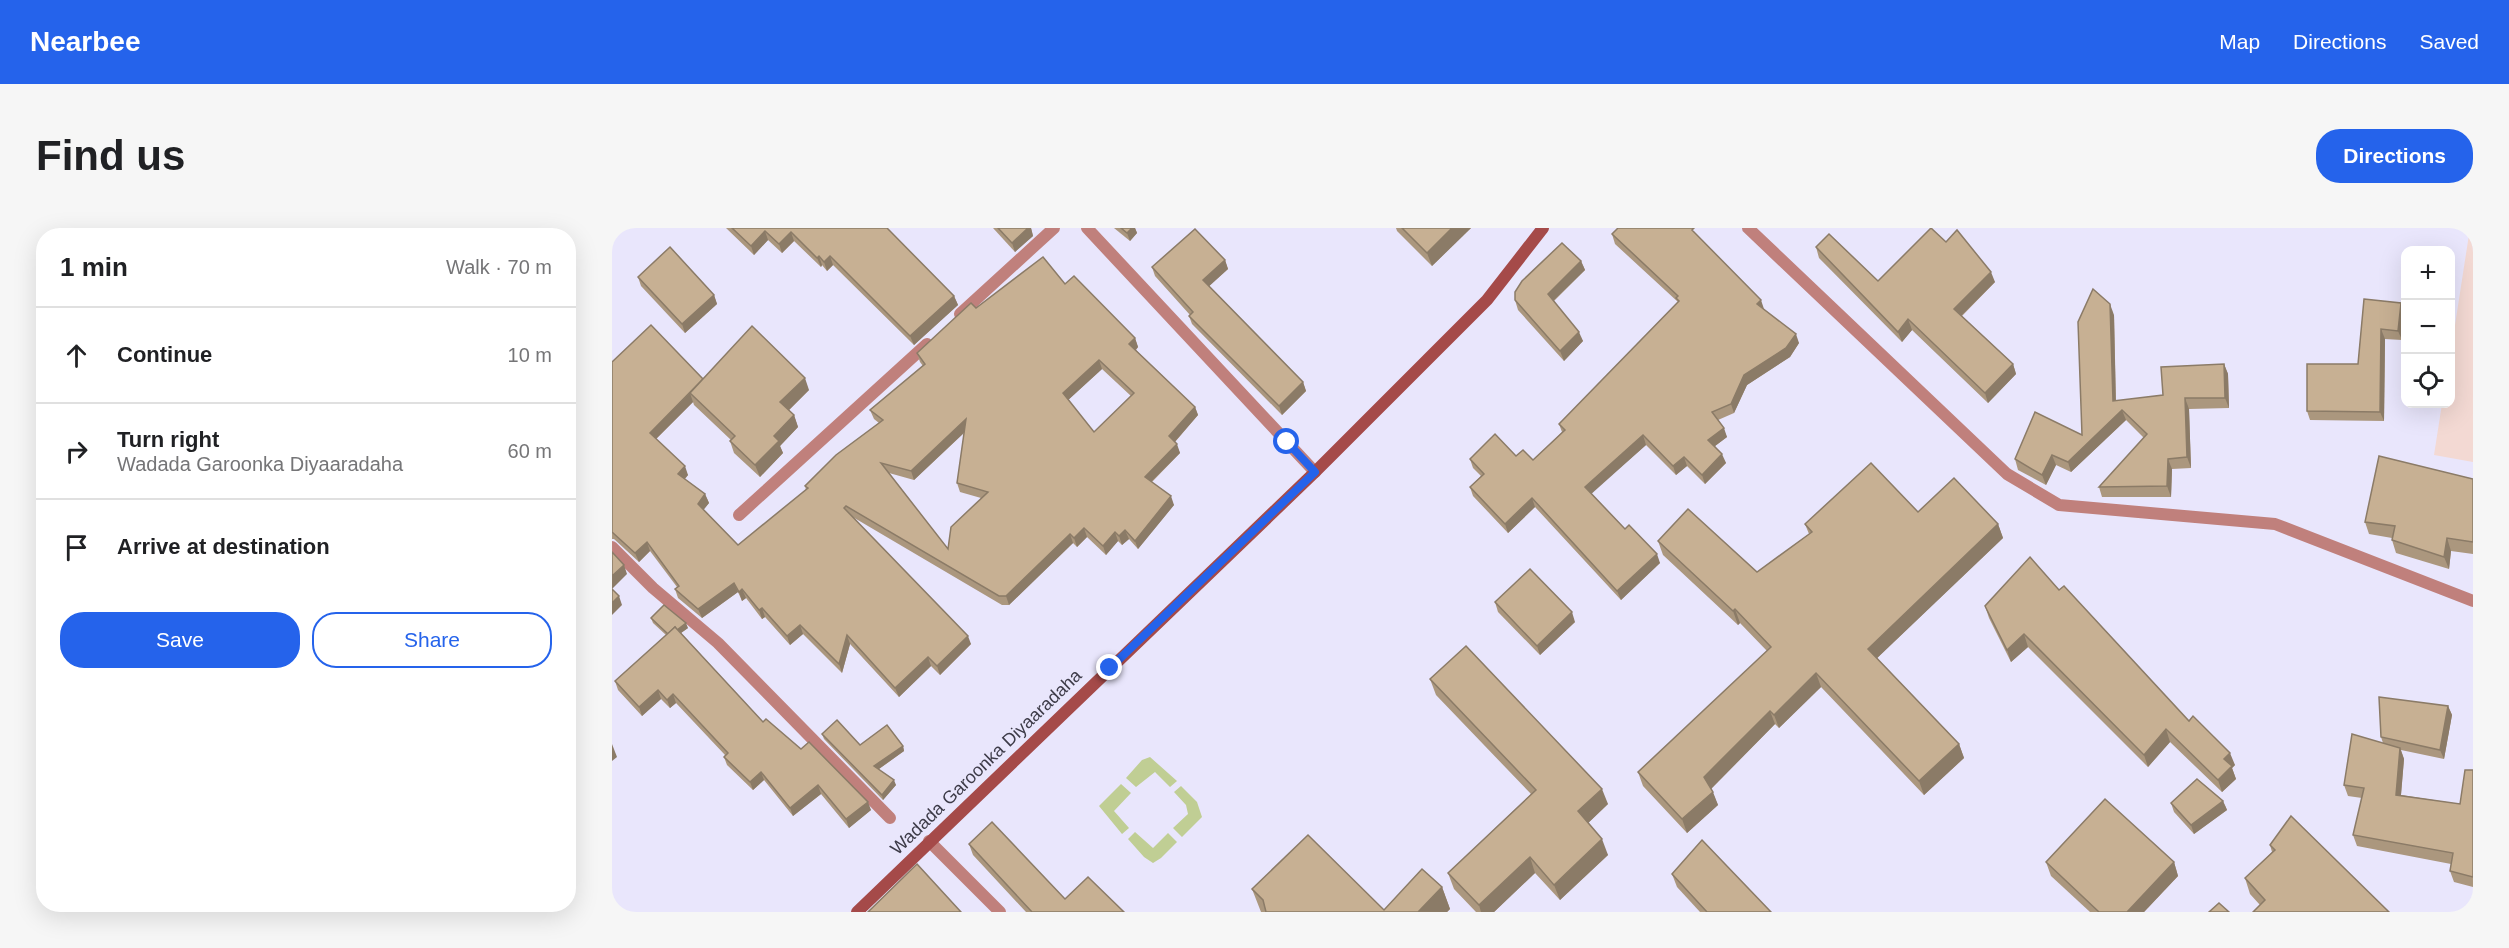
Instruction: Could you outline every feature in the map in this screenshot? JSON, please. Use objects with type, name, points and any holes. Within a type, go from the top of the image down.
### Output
[{"type":"main road","name":"Wadada Garoonka Diyaaradaha","points":[[857,912],[1315,472],[1486,300],[1543,228]]},
{"type":"street","points":[[739,515],[1054,228]]},
{"type":"street","points":[[1087,228],[1315,472]]},
{"type":"street","points":[[1748,228],[2007,474],[2059,504],[2275,524],[2473,601]]},
{"type":"street","points":[[612,548],[653,588],[718,643],[891,818]]},
{"type":"street","points":[[929,841],[1000,912]]},
{"type":"shaded area","points":[[2470,228],[2473,228],[2473,462],[2434,455],[2441,408],[2455,408],[2455,325]]},
{"type":"green space","points":[[1150,757],[1177,781],[1170,787],[1155,772],[1136,787],[1126,778],[1142,760]]},
{"type":"green space","points":[[1121,784],[1131,793],[1114,811],[1129,828],[1122,834],[1099,806]]},
{"type":"green space","points":[[1181,786],[1197,802],[1202,817],[1182,837],[1173,828],[1188,814],[1186,805],[1174,792]]},
{"type":"green space","points":[[1135,832],[1153,848],[1168,833],[1177,842],[1153,863],[1144,857],[1128,839]]},
{"type":"building","points":[[732,228],[887,228],[954,296],[910,336],[830,256],[824,262],[819,256],[817,258],[791,232],[779,244],[765,231],[751,246]]},
{"type":"building","points":[[998,228],[1028,228],[1012,243]]},
{"type":"building","points":[[1121,228],[1132,228],[1127,233]]},
{"type":"building","points":[[1402,228],[1452,228],[1427,253]]},
{"type":"building","points":[[1618,228],[1694,228],[1692,230],[1761,300],[1757,304],[1796,334],[1786,348],[1744,375],[1731,404],[1712,412],[1724,428],[1708,440],[1722,454],[1702,475],[1684,457],[1673,466],[1643,435],[1585,487],[1625,529],[1629,525],[1657,554],[1617,591],[1532,498],[1505,524],[1470,487],[1484,474],[1470,459],[1495,434],[1516,456],[1523,450],[1533,460],[1565,430],[1559,424],[1679,301],[1676,298],[1678,296],[1612,234]]},
{"type":"building","points":[[1931,228],[1946,242],[1957,230],[1991,272],[1954,309],[2013,364],[1985,393],[1908,319],[1898,332],[1816,247],[1829,234],[1878,281]]},
{"type":"building","points":[[1195,229],[1225,260],[1203,280],[1303,382],[1279,406],[1189,316],[1193,312],[1152,267]]},
{"type":"building","points":[[1562,243],[1581,261],[1548,294],[1579,332],[1560,351],[1515,300],[1515,292],[1522,281]]},
{"type":"building","points":[[670,247],[714,295],[682,324],[638,277]]},
{"type":"building","points":[[1043,257],[1065,284],[1074,276],[1135,338],[1129,344],[1195,407],[1169,436],[1177,444],[1145,477],[1171,496],[1135,541],[1125,530],[1119,536],[1115,532],[1103,546],[1084,528],[1074,538],[1070,534],[1006,596],[999,596],[846,506],[844,508],[968,636],[937,666],[928,657],[895,688],[847,635],[839,664],[800,625],[787,636],[762,608],[759,610],[742,589],[739,592],[734,583],[698,609],[675,589],[679,586],[647,542],[635,553],[612,532],[612,362],[651,325],[703,379],[650,433],[685,466],[678,474],[705,494],[698,504],[738,545],[808,488],[805,486],[836,455],[883,420],[870,410],[925,364],[917,353],[971,303],[976,308]],"holes":[[[1099,360],[1134,393],[1094,432],[1063,393]],[[966,419],[957,483],[988,492],[951,527],[948,549],[881,463],[911,471]]]},
{"type":"building","points":[[2093,289],[2110,304],[2113,401],[2163,395],[2161,367],[2224,364],[2225,398],[2185,398],[2187,457],[2168,459],[2167,486],[2099,487],[2147,434],[2122,410],[2068,462],[2052,455],[2042,475],[2015,459],[2035,412],[2082,435],[2078,322]]},
{"type":"building","points":[[2364,299],[2401,303],[2398,331],[2381,329],[2380,412],[2307,411],[2307,364],[2358,364]]},
{"type":"building","points":[[752,326],[805,378],[780,402],[794,415],[774,436],[779,441],[755,465],[730,441],[735,436],[690,393]]},
{"type":"building","points":[[2379,456],[2473,479],[2473,542],[2447,538],[2444,557],[2392,540],[2395,526],[2365,522]]},
{"type":"building","points":[[1871,463],[1918,512],[1954,478],[1998,524],[1868,649],[1959,744],[1919,781],[1816,673],[1774,715],[1770,711],[1704,777],[1713,792],[1682,819],[1638,772],[1771,647],[1735,609],[1733,611],[1658,541],[1688,509],[1757,572],[1812,532],[1805,524]]},
{"type":"building","points":[[612,552],[624,565],[612,576]]},
{"type":"building","points":[[2030,557],[2059,590],[2064,586],[2189,721],[2193,716],[2230,753],[2224,759],[2232,766],[2218,780],[2166,729],[2144,755],[2024,634],[2007,650],[1985,606]]},
{"type":"building","points":[[1530,569],[1572,612],[1537,646],[1495,602]]},
{"type":"building","points":[[612,589],[619,596],[612,603]]},
{"type":"building","points":[[664,605],[686,623],[677,630],[675,627],[668,634],[651,618]]},
{"type":"building","points":[[675,627],[763,722],[766,719],[801,749],[809,742],[868,802],[846,819],[818,785],[790,808],[761,772],[750,782],[724,757],[728,753],[673,694],[667,700],[658,690],[639,707],[615,681]]},
{"type":"building","points":[[1466,646],[1602,789],[1578,811],[1602,839],[1554,885],[1530,857],[1479,905],[1448,873],[1536,790],[1430,679]]},
{"type":"building","points":[[2379,697],[2448,706],[2440,750],[2381,737]]},
{"type":"building","points":[[837,720],[860,745],[887,725],[903,746],[874,766],[894,780],[882,795],[822,734]]},
{"type":"building","points":[[2352,734],[2400,748],[2396,795],[2460,804],[2465,770],[2473,770],[2473,877],[2450,871],[2453,853],[2353,835],[2364,788],[2344,785]]},
{"type":"building","points":[[2197,779],[2223,801],[2191,825],[2171,803]]},
{"type":"building","points":[[2105,799],[2174,862],[2127,912],[2099,912],[2046,862]]},
{"type":"building","points":[[2291,816],[2389,912],[2253,912],[2265,900],[2245,878],[2275,850],[2270,845]]},
{"type":"building","points":[[992,822],[1065,899],[1088,877],[1124,912],[1032,912],[969,844]]},
{"type":"building","points":[[1308,835],[1384,910],[1422,869],[1442,887],[1418,912],[1266,912],[1263,900],[1252,889]]},
{"type":"building","points":[[1702,840],[1771,912],[1707,912],[1672,874]]},
{"type":"building","points":[[917,864],[961,912],[868,912]]},
{"type":"building","points":[[2219,903],[2229,912],[2209,912]]},
{"type":"route","points":[[1110,668],[1315,472],[1287,442]]}]
